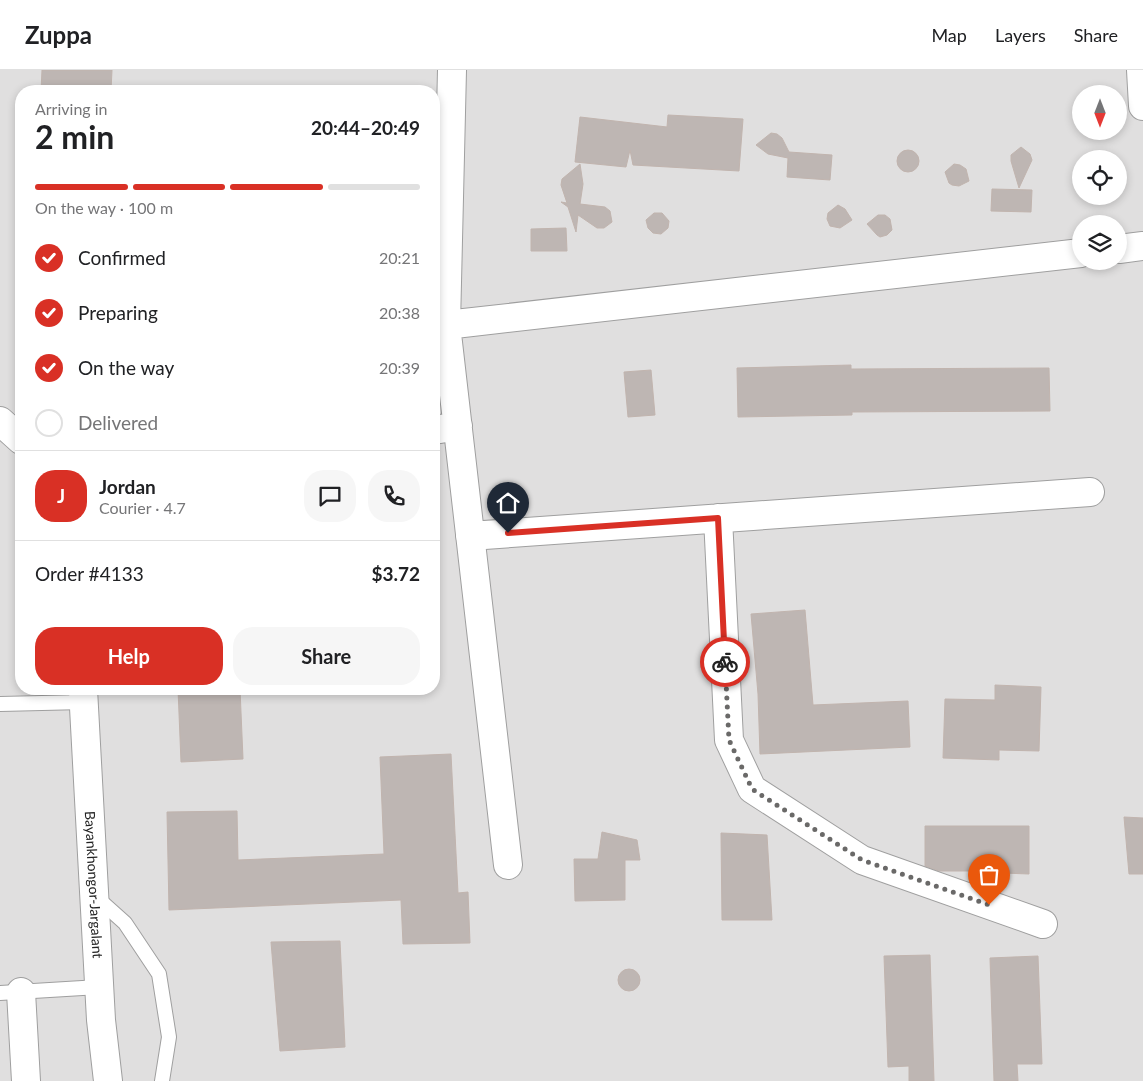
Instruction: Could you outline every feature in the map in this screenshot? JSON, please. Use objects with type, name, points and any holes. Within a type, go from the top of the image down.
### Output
[{"type":"street","points":[[452,70],[446,325],[446,428],[470,536],[508,865]]},
{"type":"street","points":[[1141,70],[1143,106]]},
{"type":"street","points":[[1127,248],[1143,246]]},
{"type":"street","points":[[446,325],[1072,254]]},
{"type":"street","points":[[0,421],[15,435]]},
{"type":"street","points":[[470,536],[1090,492]]},
{"type":"street","points":[[718,518],[729,740],[752,789],[862,860],[1043,924]]},
{"type":"street","name":"Bayankhongor-Jargalant","points":[[84,696],[101,1020],[108,1081]]},
{"type":"street","points":[[11,993],[26,1081]]},
{"type":"lane","points":[[0,704],[84,696]]},
{"type":"lane","points":[[94,896],[125,923],[159,974],[169,1037],[162,1081]]},
{"type":"lane","points":[[11,993],[99,987]]},
{"type":"shaded area","points":[[0,70],[1143,70],[1143,1081],[0,1081]]},
{"type":"building","points":[[42,70],[112,70],[111,85],[41,85]]},
{"type":"building","points":[[668,115],[743,119],[739,171],[633,165],[630,150],[626,167],[575,162],[580,117],[667,127]]},
{"type":"building","points":[[771,133],[777,134],[782,138],[789,152],[832,155],[830,180],[787,177],[788,158],[768,154],[756,145]]},
{"type":"building","points":[[1021,147],[1030,154],[1032,160],[1019,188],[1011,155]]},
{"type":"building","points":[[908,150],[916,153],[919,161],[916,169],[908,172],[900,169],[897,161],[900,153]]},
{"type":"building","points":[[580,164],[583,184],[580,204],[605,207],[610,211],[612,222],[604,228],[597,228],[578,215],[576,232],[568,207],[561,202],[567,203],[561,185],[562,179]]},
{"type":"building","points":[[954,164],[966,169],[969,181],[959,186],[949,183],[945,172]]},
{"type":"building","points":[[992,189],[1032,190],[1031,212],[991,211]]},
{"type":"building","points":[[838,205],[845,209],[852,220],[840,228],[830,226],[827,219],[828,213]]},
{"type":"building","points":[[654,213],[662,213],[669,221],[668,228],[661,234],[653,233],[648,228],[646,220]]},
{"type":"building","points":[[878,215],[885,215],[890,219],[892,230],[887,235],[880,237],[867,224]]},
{"type":"building","points":[[566,228],[567,251],[531,251],[531,229]]},
{"type":"building","points":[[851,365],[851,369],[1049,368],[1050,411],[852,412],[852,415],[738,417],[737,368]]},
{"type":"building","points":[[651,370],[655,415],[628,417],[624,372]]},
{"type":"building","points":[[805,610],[813,705],[908,701],[910,747],[760,754],[758,694],[751,614]]},
{"type":"building","points":[[995,685],[1041,687],[1039,751],[999,750],[999,760],[943,758],[945,699],[995,700]]},
{"type":"building","points":[[178,695],[240,695],[243,759],[181,762]]},
{"type":"building","points":[[451,754],[458,893],[468,892],[470,943],[403,944],[401,900],[169,910],[167,812],[237,811],[238,860],[384,854],[380,757]]},
{"type":"building","points":[[1124,817],[1143,818],[1143,874],[1129,874]]},
{"type":"building","points":[[925,826],[1029,826],[1029,874],[1003,873],[1002,889],[992,889],[981,886],[981,871],[939,871],[925,866]]},
{"type":"building","points":[[602,832],[637,840],[640,860],[625,860],[625,900],[575,901],[574,859],[598,859]]},
{"type":"building","points":[[721,833],[767,835],[772,920],[722,920]]},
{"type":"building","points":[[340,941],[345,1047],[280,1051],[271,942]]},
{"type":"building","points":[[930,955],[934,1081],[909,1081],[909,1066],[888,1067],[884,956]]},
{"type":"building","points":[[1038,956],[1042,1064],[1017,1064],[1018,1081],[994,1081],[990,958]]},
{"type":"building","points":[[625,969],[633,969],[640,976],[640,984],[633,991],[625,991],[618,984],[618,976]]},
{"type":"way so far","points":[[725,662],[729,740],[752,789],[862,860],[989,905]]},
{"type":"route","points":[[508,533],[718,518],[725,662]]}]
